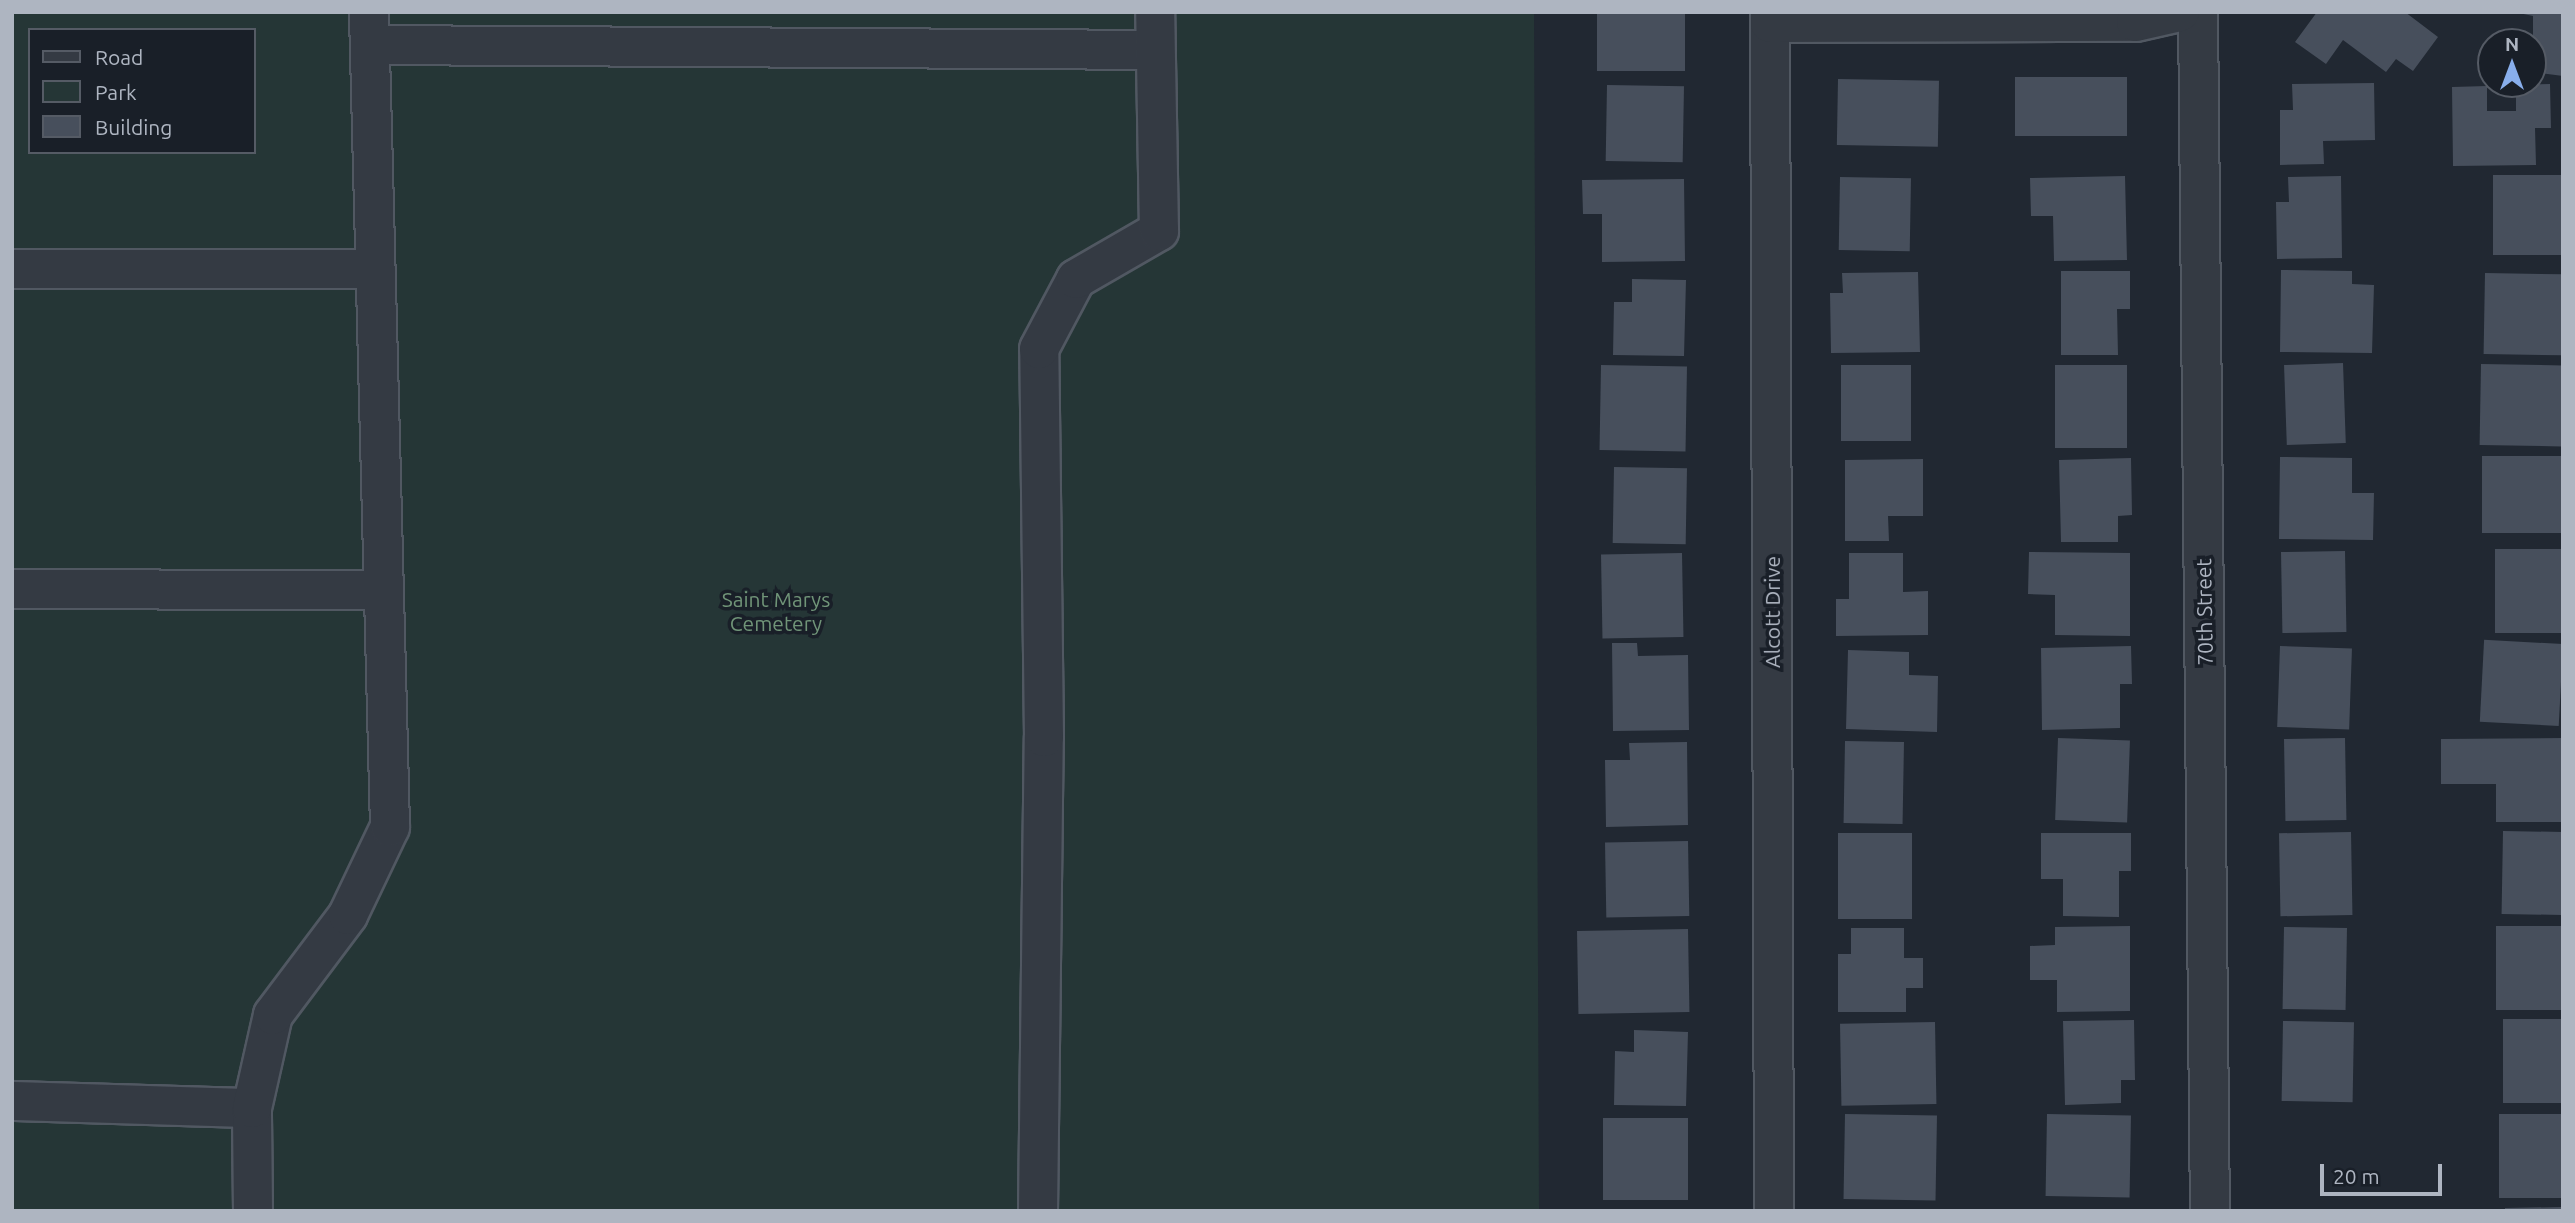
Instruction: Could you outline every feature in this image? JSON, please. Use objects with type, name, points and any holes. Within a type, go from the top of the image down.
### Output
[{"type":"street","points":[[1038,1211],[1044,737],[1039,349],[1076,279],[1159,231],[1155,12]]},
{"type":"street","points":[[1770,17],[2136,22],[2180,12]]},
{"type":"street","name":"70th Street","points":[[2198,12],[2210,1211]]},
{"type":"street","name":"Alcott Drive","points":[[1770,17],[1774,1211]]},
{"type":"street","points":[[253,1211],[252,1108],[273,1015],[348,915],[390,827],[373,269],[370,29],[1155,50]]},
{"type":"street","points":[[12,269],[373,269]]},
{"type":"street","points":[[12,589],[382,590]]},
{"type":"street","points":[[12,1101],[252,1108]]},
{"type":"green space","name":"Saint Marys Cemetery","points":[[12,12],[1534,12],[1539,1211],[12,1211]]},
{"type":"building","points":[[1597,12],[1685,12],[1685,71],[1597,71]]},
{"type":"building","points":[[2317,12],[2405,12],[2438,37],[2413,71],[2396,59],[2386,72],[2343,40],[2326,64],[2295,42]]},
{"type":"building","points":[[2514,12],[2563,12],[2563,76],[2547,74],[2547,28],[2533,28],[2533,16]]},
{"type":"building","points":[[2015,77],[2127,77],[2127,136],[2015,136]]},
{"type":"building","points":[[1838,79],[1939,81],[1938,147],[1837,145]]},
{"type":"building","points":[[2374,83],[2375,140],[2323,141],[2324,164],[2280,165],[2280,110],[2293,110],[2292,84]]},
{"type":"building","points":[[2547,84],[2550,84],[2551,128],[2535,128],[2536,165],[2453,166],[2452,87],[2477,86],[2477,98],[2487,98],[2487,111],[2516,111],[2516,98],[2547,98]]},
{"type":"building","points":[[1607,85],[1684,86],[1683,162],[1606,161]]},
{"type":"building","points":[[2493,175],[2563,175],[2563,255],[2493,255]]},
{"type":"building","points":[[2125,176],[2127,260],[2054,261],[2053,216],[2031,216],[2030,178]]},
{"type":"building","points":[[2341,176],[2342,258],[2277,259],[2276,202],[2289,202],[2288,177]]},
{"type":"building","points":[[1840,177],[1911,178],[1910,251],[1839,250]]},
{"type":"building","points":[[1684,179],[1685,261],[1602,262],[1602,214],[1583,214],[1582,180]]},
{"type":"building","points":[[2281,270],[2352,271],[2352,284],[2374,285],[2372,353],[2280,352]]},
{"type":"building","points":[[2061,271],[2130,271],[2130,309],[2117,309],[2118,355],[2061,355]]},
{"type":"building","points":[[1918,272],[1920,352],[1831,353],[1830,293],[1843,293],[1842,273]]},
{"type":"building","points":[[2485,273],[2563,274],[2562,355],[2484,354]]},
{"type":"building","points":[[1632,279],[1686,280],[1684,356],[1613,355],[1614,302],[1632,302]]},
{"type":"building","points":[[2343,363],[2346,443],[2287,445],[2284,365]]},
{"type":"building","points":[[2481,364],[2563,365],[2562,446],[2480,445]]},
{"type":"building","points":[[1601,365],[1687,367],[1686,451],[1600,450]]},
{"type":"building","points":[[1841,365],[1911,365],[1911,441],[1841,441]]},
{"type":"building","points":[[2055,365],[2127,365],[2127,448],[2055,448]]},
{"type":"building","points":[[2482,456],[2563,456],[2563,533],[2482,533]]},
{"type":"building","points":[[2280,457],[2352,458],[2352,493],[2374,493],[2373,540],[2279,539]]},
{"type":"building","points":[[2131,458],[2132,515],[2118,516],[2118,542],[2061,542],[2059,460]]},
{"type":"building","points":[[1923,459],[1923,516],[1888,516],[1889,541],[1845,541],[1845,460]]},
{"type":"building","points":[[1614,467],[1687,468],[1686,544],[1613,543]]},
{"type":"building","points":[[2495,549],[2563,549],[2563,633],[2495,633]]},
{"type":"building","points":[[2345,551],[2346,632],[2282,633],[2281,552]]},
{"type":"building","points":[[2029,552],[2130,553],[2130,636],[2055,635],[2055,595],[2028,594]]},
{"type":"building","points":[[1682,553],[1683,637],[1602,638],[1601,554]]},
{"type":"building","points":[[1849,553],[1903,553],[1903,592],[1928,591],[1928,635],[1836,636],[1836,599],[1849,599]]},
{"type":"building","points":[[2484,640],[2563,644],[2559,726],[2480,722]]},
{"type":"building","points":[[1612,643],[1637,643],[1638,656],[1688,655],[1689,730],[1613,731]]},
{"type":"building","points":[[2131,646],[2132,684],[2120,684],[2120,728],[2042,730],[2041,648]]},
{"type":"building","points":[[2280,646],[2352,649],[2349,729],[2277,727]]},
{"type":"building","points":[[1848,650],[1909,652],[1909,675],[1938,676],[1937,732],[1846,729]]},
{"type":"building","points":[[2058,738],[2130,741],[2127,822],[2055,820]]},
{"type":"building","points":[[2345,738],[2346,820],[2285,821],[2284,739]]},
{"type":"building","points":[[2563,738],[2563,822],[2496,822],[2496,784],[2441,784],[2441,739]]},
{"type":"building","points":[[1845,741],[1904,742],[1903,824],[1844,823]]},
{"type":"building","points":[[1687,742],[1688,825],[1606,827],[1605,760],[1630,760],[1629,743]]},
{"type":"building","points":[[2503,831],[2563,832],[2562,915],[2502,914]]},
{"type":"building","points":[[2351,832],[2352,915],[2280,916],[2279,833]]},
{"type":"building","points":[[1838,833],[1912,833],[1912,919],[1838,919]]},
{"type":"building","points":[[2041,833],[2131,833],[2131,871],[2119,871],[2119,917],[2063,916],[2063,879],[2041,879]]},
{"type":"building","points":[[1688,841],[1689,916],[1606,917],[1605,842]]},
{"type":"building","points":[[2130,926],[2130,1011],[2057,1012],[2057,980],[2030,980],[2030,946],[2055,945],[2055,927]]},
{"type":"building","points":[[2496,926],[2563,926],[2563,1010],[2496,1010]]},
{"type":"building","points":[[2284,927],[2347,928],[2346,1010],[2283,1009]]},
{"type":"building","points":[[1851,928],[1904,928],[1904,958],[1923,958],[1923,988],[1906,988],[1906,1012],[1838,1012],[1838,954],[1851,954]]},
{"type":"building","points":[[1688,929],[1689,1012],[1578,1014],[1577,931]]},
{"type":"building","points":[[2503,1019],[2563,1019],[2563,1103],[2503,1103]]},
{"type":"building","points":[[2134,1020],[2135,1080],[2121,1080],[2121,1103],[2065,1105],[2063,1021]]},
{"type":"building","points":[[2283,1021],[2354,1022],[2353,1102],[2282,1101]]},
{"type":"building","points":[[1935,1022],[1936,1104],[1841,1106],[1840,1024]]},
{"type":"building","points":[[1634,1030],[1688,1032],[1686,1106],[1614,1105],[1615,1051],[1634,1052]]},
{"type":"building","points":[[1845,1114],[1937,1116],[1936,1201],[1844,1199]]},
{"type":"building","points":[[2047,1114],[2131,1115],[2130,1197],[2046,1196]]},
{"type":"building","points":[[2499,1114],[2563,1114],[2563,1198],[2499,1198]]},
{"type":"building","points":[[1603,1118],[1688,1118],[1688,1200],[1603,1200]]},
{"type":"building","points":[[2563,1207],[2563,1211],[2505,1211],[2505,1208]]}]
